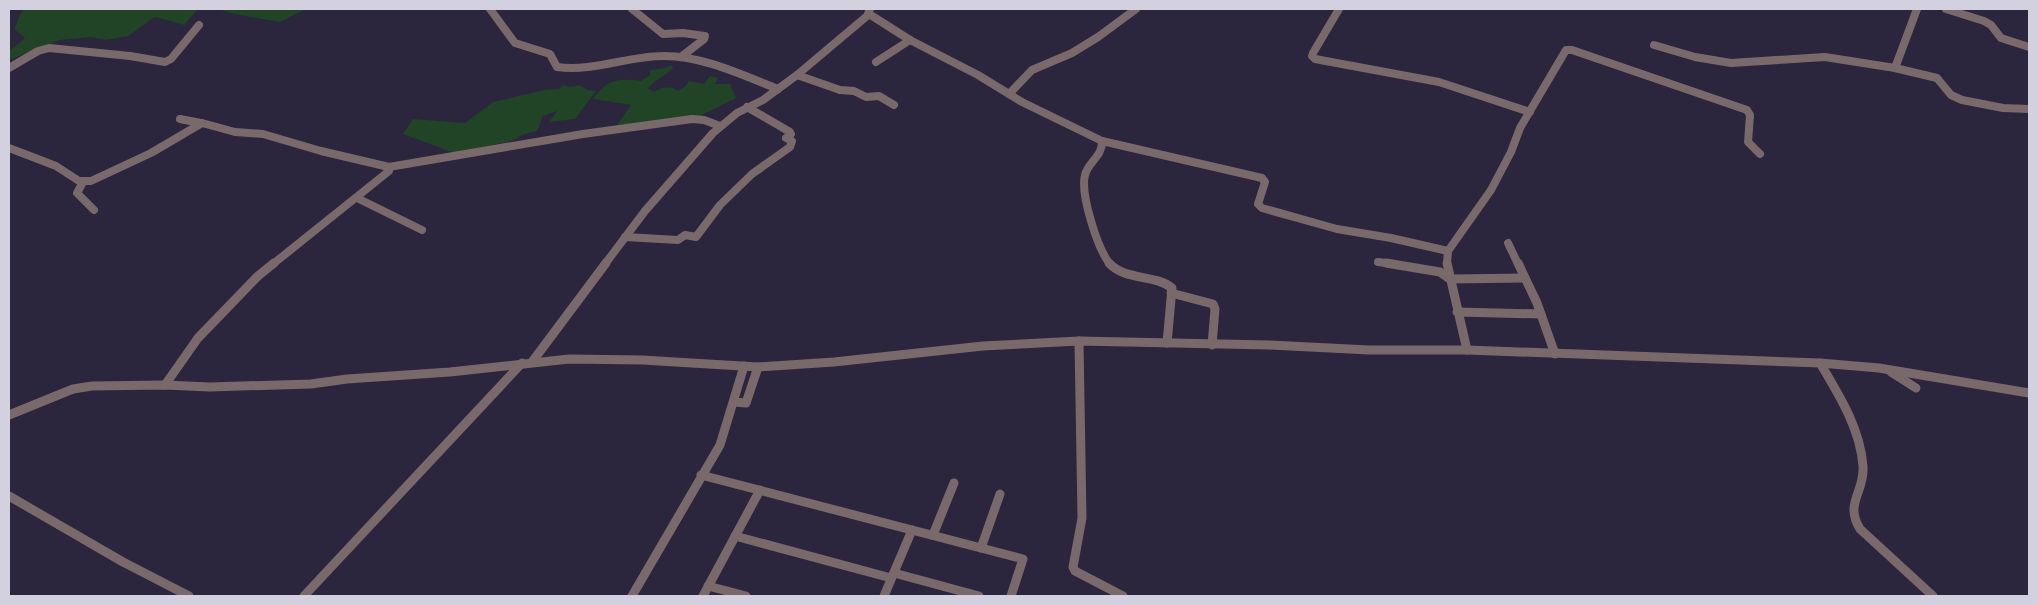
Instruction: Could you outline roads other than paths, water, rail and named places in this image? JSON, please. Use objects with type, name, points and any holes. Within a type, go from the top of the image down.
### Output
[{"type":"street","points":[[490,9],[513,41],[550,54],[557,67],[565,69],[581,68],[663,56],[681,58],[726,69],[778,88]]},
{"type":"street","points":[[632,9],[662,34],[705,37],[681,58]]},
{"type":"street","points":[[1009,94],[1032,70],[1068,55],[1098,37],[1136,9]]},
{"type":"street","points":[[1339,9],[1313,53],[1314,59],[1440,82],[1530,112]]},
{"type":"street","points":[[1895,68],[1917,9]]},
{"type":"street","points":[[1946,9],[1984,20],[1991,25],[1996,34],[2001,38],[2029,47]]},
{"type":"street","points":[[304,596],[527,363],[668,184],[720,126],[747,107],[763,100],[797,75],[870,12],[910,40],[978,75],[1009,94],[1102,141],[1262,178],[1265,182],[1258,204],[1262,208],[1337,230],[1391,238],[1448,251]]},
{"type":"street","points":[[9,68],[38,51],[49,48],[130,56],[166,62],[199,25]]},
{"type":"street","points":[[876,62],[910,40]]},
{"type":"street","points":[[1654,45],[1695,57],[1732,63],[1825,57],[1895,68],[1937,78],[1951,95],[1962,100],[2003,108],[2029,109]]},
{"type":"street","points":[[1466,350],[1447,264],[1448,251],[1491,190],[1511,152],[1520,128],[1565,51],[1572,50],[1747,110],[1750,115],[1748,140],[1760,154]]},
{"type":"street","points":[[797,75],[840,90],[854,91],[867,97],[879,96],[894,104]]},
{"type":"street","points":[[625,237],[678,240],[685,235],[696,237],[720,205],[752,174],[790,147],[792,141],[786,138],[791,134],[790,132],[747,107]]},
{"type":"street","points":[[180,119],[235,132],[269,135],[321,151],[389,167],[583,134],[692,119],[704,120],[720,126]]},
{"type":"street","points":[[9,148],[48,163],[79,182],[84,182],[91,181],[144,157],[202,124]]},
{"type":"street","points":[[1102,141],[1102,148],[1088,170],[1084,182],[1087,202],[1105,258],[1109,264],[1118,270],[1166,283],[1172,288],[1167,343]]},
{"type":"street","points":[[165,385],[198,338],[258,276],[357,198],[388,171],[389,167]]},
{"type":"street","points":[[84,182],[77,193],[94,210]]},
{"type":"street","points":[[357,198],[422,230]]},
{"type":"street","points":[[1508,243],[1541,314],[1554,354]]},
{"type":"street","points":[[1378,262],[1440,272],[1450,279],[1525,278]]},
{"type":"street","points":[[1171,293],[1213,304],[1215,309],[1212,345]]},
{"type":"street","points":[[1457,312],[1541,314]]},
{"type":"street","points":[[9,414],[73,389],[92,386],[165,385],[209,387],[311,384],[348,379],[450,372],[527,363],[617,359],[758,367],[834,362],[984,346],[1079,341],[1269,345],[1369,350],[1466,350],[1673,356],[1820,363],[1879,368],[2029,393]]},
{"type":"street","points":[[1079,341],[1082,518],[1073,567],[1075,570],[1123,596]]},
{"type":"street","points":[[1820,363],[1847,408],[1856,434],[1863,475],[1852,506],[1854,520],[1860,529],[1933,596]]},
{"type":"street","points":[[632,596],[720,445],[744,366]]},
{"type":"street","points":[[734,402],[746,403],[758,367]]},
{"type":"street","points":[[1879,368],[1895,374],[1916,388]]},
{"type":"street","points":[[701,475],[1023,559],[1011,596]]},
{"type":"street","points":[[933,535],[954,483]]},
{"type":"street","points":[[703,596],[760,490]]},
{"type":"street","points":[[981,548],[1000,494]]},
{"type":"street","points":[[9,496],[123,562],[189,596]]},
{"type":"street","points":[[884,596],[912,530]]},
{"type":"street","points":[[735,536],[979,596]]},
{"type":"street","points":[[708,586],[746,596]]}]
